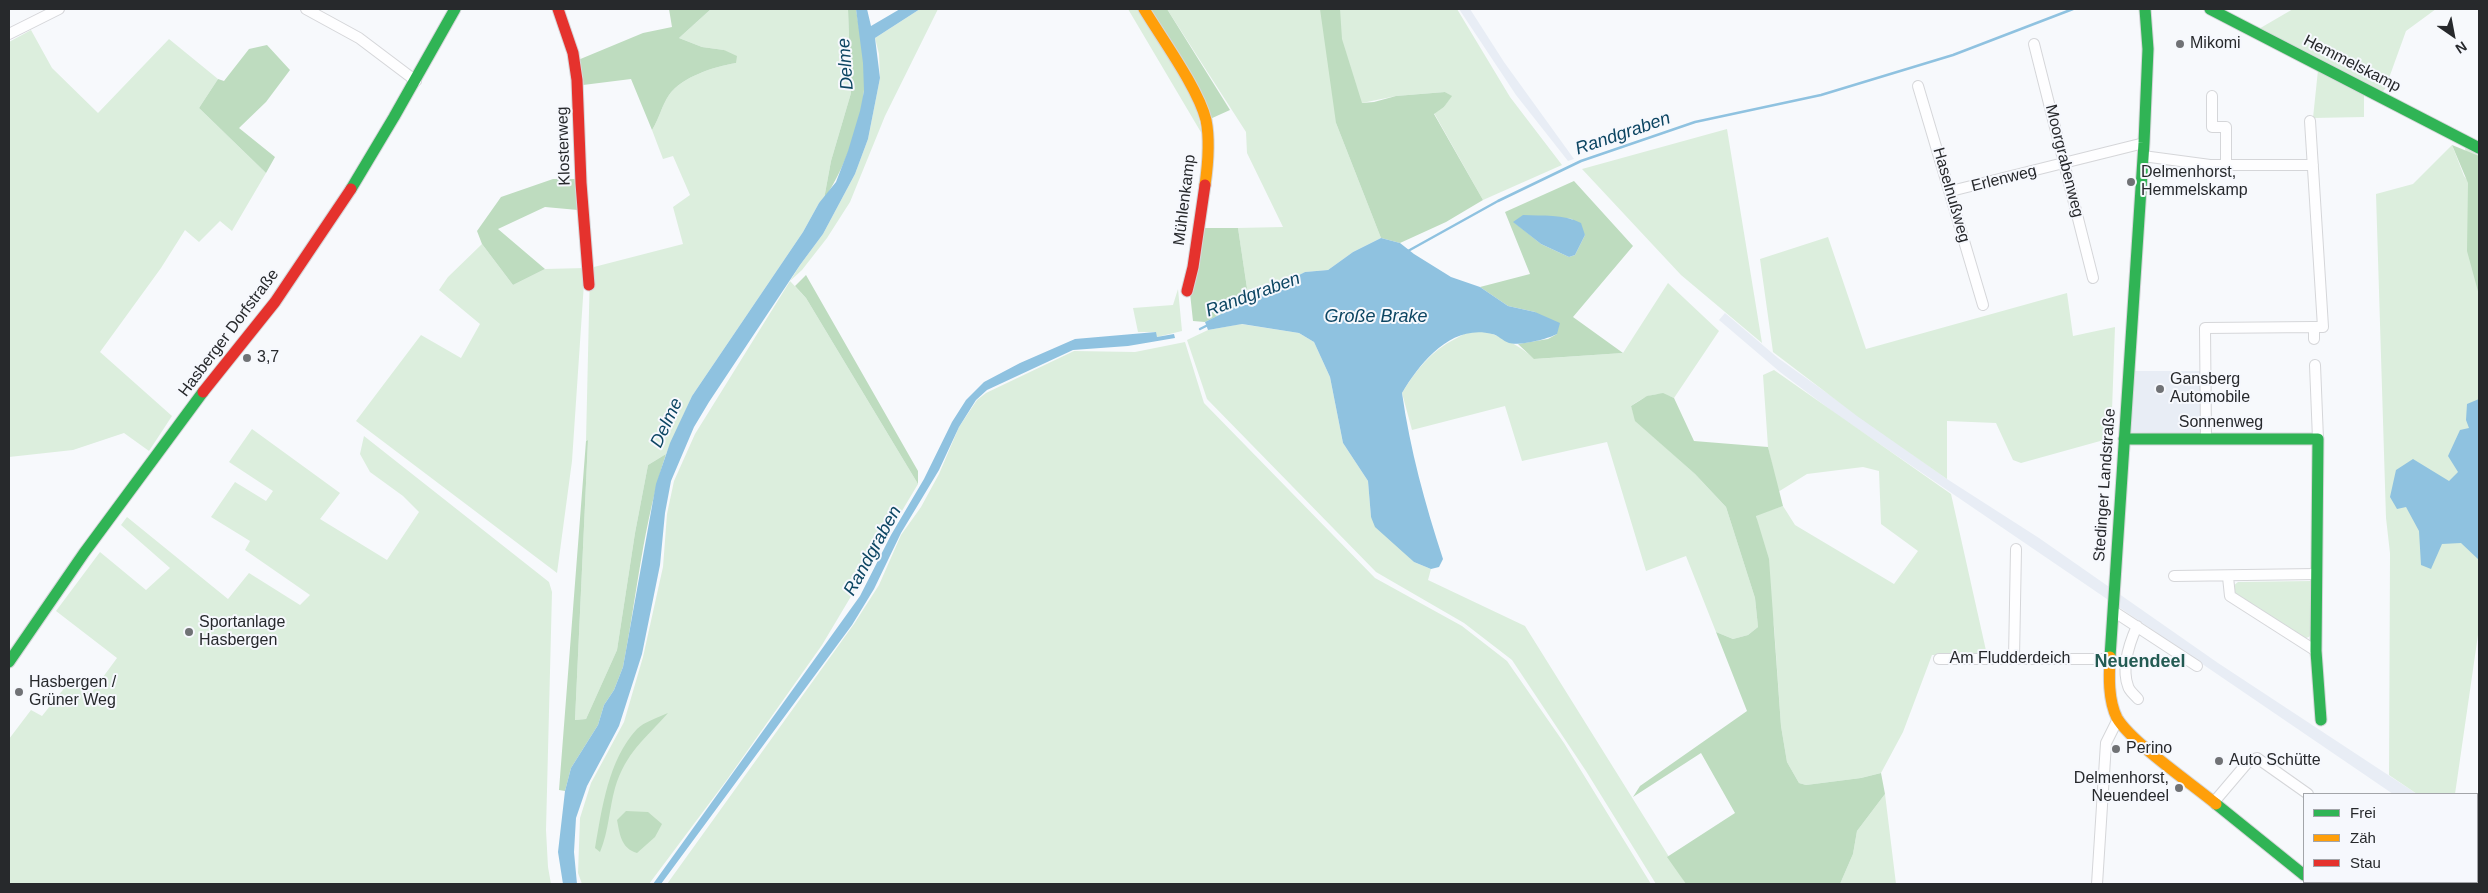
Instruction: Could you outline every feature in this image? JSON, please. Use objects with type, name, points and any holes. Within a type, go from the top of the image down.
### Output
[{"type":"street","points":[[9,34],[59,9]]},
{"type":"street","points":[[306,9],[359,38],[416,81]]},
{"type":"street","name":"Hasberger Dorfstraße","points":[[9,662],[147,469],[218,372],[244,343],[282,292],[326,228],[416,81],[455,9]]},
{"type":"street","name":"Klosterweg","points":[[558,9],[573,53],[577,80],[581,183],[589,285]]},
{"type":"street","name":"Mühlenkamp","points":[[1144,9],[1199,100],[1206,121],[1208,162],[1194,267],[1187,291]]},
{"type":"street","name":"Stedinger Landstraße","points":[[2145,9],[2148,49],[2144,144],[2110,659],[2110,694],[2118,720],[2137,740],[2303,874]]},
{"type":"street","name":"Hemmelskamp","points":[[2210,9],[2479,148]]},
{"type":"street","name":"Moorgrabenweg","points":[[2034,44],[2093,278]]},
{"type":"street","name":"Haselnußweg","points":[[1918,86],[1983,305]]},
{"type":"street","points":[[2212,96],[2212,127],[2226,127],[2226,165]]},
{"type":"street","points":[[2206,439],[2205,328],[2323,327],[2310,121]]},
{"type":"street","name":"Erlenweg","points":[[1950,191],[2144,144]]},
{"type":"street","points":[[2143,156],[2210,165],[2313,165]]},
{"type":"street","points":[[2314,327],[2314,340]]},
{"type":"street","points":[[2315,365],[2318,439],[2316,651],[2321,720]]},
{"type":"street","name":"Sonnenweg","points":[[2124,440],[2318,439]]},
{"type":"street","points":[[2014,658],[2016,550]]},
{"type":"street","points":[[2174,576],[2228,577],[2316,574]]},
{"type":"street","points":[[2228,577],[2230,596],[2316,651]]},
{"type":"street","points":[[2113,611],[2197,666]]},
{"type":"street","points":[[2137,626],[2128,647],[2127,673],[2128,687],[2138,699]]},
{"type":"street","name":"Am Fludderdeich","points":[[1939,659],[2110,659]]},
{"type":"street","points":[[2098,884],[2106,743],[2118,720]]},
{"type":"street","points":[[2214,802],[2248,762],[2257,758],[2307,793]]},
{"type":"shaded area","points":[[1459,9],[1470,9],[1504,62],[1574,159],[1568,161],[1516,95]]},
{"type":"shaded area","points":[[1725,313],[1778,358],[1947,479],[2039,538],[2218,663],[2415,793],[2392,793],[1840,417],[1780,372],[1719,320]]},
{"type":"shaded area","points":[[2131,371],[2201,371],[2203,435],[2129,432]]},
{"type":"green space","points":[[669,9],[711,9],[679,38],[702,47],[724,50],[737,56],[736,63],[700,73],[675,88],[669,95],[652,130],[631,79],[583,85],[578,60],[643,33],[672,27]]},
{"type":"green space","points":[[711,9],[848,9],[851,93],[831,161],[824,199],[819,203],[803,232],[692,396],[666,454],[648,465],[635,533],[617,650],[586,719],[575,720],[588,440],[586,441],[590,268],[683,244],[673,207],[690,195],[673,156],[663,159],[652,130],[669,95],[675,88],[700,73],[736,63],[724,50],[702,47],[679,38]]},
{"type":"green space","points":[[848,9],[856,9],[861,39],[864,90],[860,117],[850,147],[838,175],[824,199],[831,161],[851,93]]},
{"type":"green space","points":[[920,9],[938,9],[885,116],[850,202],[827,238],[802,270],[790,281],[823,234],[855,174],[868,139],[880,78],[879,54],[875,38]]},
{"type":"green space","points":[[1128,9],[1142,9],[1194,96],[1202,134]]},
{"type":"green space","points":[[1149,9],[1167,9],[1230,110],[1210,119]]},
{"type":"green space","points":[[1167,9],[1457,9],[1510,97],[1562,165],[1483,200],[1434,113],[1444,107],[1451,96],[1445,92],[1396,96],[1362,103],[1336,123],[1381,238],[1353,252],[1328,270],[1305,272],[1254,298],[1248,295],[1238,228],[1283,227],[1247,153],[1246,132]]},
{"type":"green space","points":[[1320,9],[1340,9],[1342,39],[1362,103],[1396,96],[1445,92],[1452,96],[1444,107],[1434,114],[1483,200],[1446,222],[1400,243],[1381,238],[1336,123]]},
{"type":"green space","points":[[2293,9],[2436,9],[2406,31],[2385,89],[2380,94],[2257,30]]},
{"type":"green space","points":[[31,30],[52,68],[98,113],[169,39],[218,79],[199,108],[266,173],[232,231],[220,221],[199,242],[185,230],[161,268],[100,352],[172,416],[149,451],[124,433],[73,450],[9,457],[9,42]]},
{"type":"green space","points":[[267,45],[290,70],[266,102],[239,128],[275,157],[266,173],[199,108],[218,79],[224,81],[249,49]]},
{"type":"green space","points":[[2318,70],[2364,93],[2364,117],[2313,118]]},
{"type":"green space","points":[[1727,129],[1762,343],[1681,275],[1582,169]]},
{"type":"green space","points":[[2452,145],[2464,176],[2468,181],[2465,147],[2479,155],[2479,628],[2455,793],[2416,793],[2389,775],[2390,553],[2386,518],[2376,194],[2413,184]]},
{"type":"green space","points":[[2452,145],[2479,156],[2479,295],[2467,251],[2468,183]]},
{"type":"green space","points":[[553,179],[576,179],[578,210],[545,207],[498,229],[545,269],[513,285],[482,244],[477,231],[501,197]]},
{"type":"green space","points":[[1574,181],[1633,246],[1573,317],[1623,353],[1534,359],[1518,344],[1548,339],[1557,334],[1535,312],[1508,306],[1480,287],[1530,274],[1505,212]],"holes":[[[1544,216],[1572,219],[1585,235],[1575,255],[1569,257],[1541,244],[1514,222]]]},
{"type":"green space","points":[[1202,228],[1238,228],[1248,295],[1254,298],[1205,322],[1193,321],[1190,293]]},
{"type":"green space","points":[[1828,237],[1866,349],[2067,293],[2073,336],[2115,327],[2111,438],[2021,463],[2013,460],[1996,423],[1947,421],[1947,479],[1857,416],[1773,352],[1760,259]]},
{"type":"green space","points":[[482,244],[513,285],[545,269],[585,268],[572,461],[557,573],[356,421],[421,335],[461,358],[480,324],[439,290],[448,277]]},
{"type":"green space","points":[[806,275],[918,471],[918,484],[806,298],[795,286]]},
{"type":"green space","points":[[790,281],[806,298],[918,484],[822,645],[726,781],[649,884],[582,884],[578,873],[580,818],[591,783],[624,722],[643,657],[663,567],[667,514],[674,481],[695,434]]},
{"type":"green space","points":[[1668,283],[1719,331],[1674,398],[1656,394],[1642,399],[1631,406],[1636,421],[1695,474],[1726,507],[1755,598],[1758,627],[1748,635],[1733,639],[1716,632],[1686,556],[1646,571],[1607,442],[1522,461],[1505,406],[1412,430],[1402,393],[1431,355],[1446,344],[1469,332],[1486,332],[1495,335],[1513,343],[1535,359],[1623,353]]},
{"type":"green space","points":[[1178,289],[1182,331],[1157,337],[1155,332],[1138,332],[1133,308],[1173,305]]},
{"type":"green space","points":[[1241,324],[1299,333],[1314,342],[1330,377],[1343,443],[1368,481],[1371,517],[1414,562],[1431,569],[1428,580],[1525,626],[1686,884],[1656,884],[1586,771],[1512,660],[1464,623],[1376,572],[1207,399],[1187,340],[1208,330]]},
{"type":"green space","points":[[1185,342],[1204,403],[1375,578],[1462,626],[1507,661],[1564,743],[1651,884],[667,884],[854,624],[879,585],[901,535],[921,507],[939,474],[959,427],[977,400],[986,393],[1074,351],[1135,352]]},
{"type":"green space","points":[[1774,370],[1951,494],[1987,655],[1932,655],[1903,732],[1881,773],[1861,778],[1806,785],[1799,783],[1787,762],[1781,726],[1774,626],[1756,515],[1783,506],[1795,525],[1894,584],[1918,551],[1881,524],[1879,471],[1863,467],[1807,474],[1778,492],[1768,447],[1763,375]]},
{"type":"green space","points":[[1663,393],[1674,398],[1694,441],[1768,447],[1783,506],[1756,516],[1769,559],[1781,726],[1787,762],[1799,783],[1806,785],[1861,778],[1881,773],[1885,794],[1857,831],[1853,854],[1840,884],[1686,884],[1667,857],[1735,813],[1701,753],[1633,797],[1640,786],[1747,711],[1716,632],[1733,639],[1748,635],[1758,627],[1755,598],[1726,507],[1695,474],[1635,421],[1631,406],[1647,396]]},
{"type":"green space","points":[[252,429],[340,493],[320,519],[387,560],[419,512],[403,496],[370,472],[360,454],[364,436],[549,582],[552,592],[546,830],[551,884],[9,884],[9,739],[31,710],[42,716],[70,681],[92,692],[117,658],[56,611],[100,552],[146,590],[170,568],[121,525],[127,517],[228,599],[249,573],[300,605],[310,595],[245,550],[250,541],[211,517],[235,482],[266,501],[273,491],[229,462]]},
{"type":"green space","points":[[588,440],[575,720],[586,719],[617,650],[635,533],[648,465],[666,454],[646,533],[623,667],[614,690],[604,705],[598,725],[571,768],[565,791],[559,790],[586,441]]},
{"type":"green space","points":[[2311,581],[2312,633],[2309,637],[2303,639],[2234,593],[2233,586],[2238,582]]},
{"type":"green space","points":[[668,713],[637,747],[619,776],[600,852],[595,848],[600,817],[619,755],[627,741],[640,726]]},
{"type":"green space","points":[[1885,794],[1896,884],[1840,884],[1853,854],[1857,831]]},
{"type":"green space","points":[[626,811],[648,812],[662,824],[655,837],[637,853],[624,844],[620,836],[617,820]]},
{"type":"water","points":[[856,9],[867,9],[871,26],[900,9],[920,9],[875,38],[880,78],[868,139],[855,174],[823,234],[800,265],[694,427],[671,481],[665,513],[660,565],[642,654],[619,726],[587,786],[576,818],[574,852],[577,884],[563,884],[558,852],[565,791],[571,768],[598,725],[604,705],[614,690],[623,667],[656,484],[670,443],[692,396],[803,232],[819,203],[836,182],[848,151],[864,91],[863,63]]},
{"type":"water","points":[[1523,215],[1560,217],[1581,223],[1585,235],[1575,255],[1569,257],[1541,244],[1513,222]]},
{"type":"water","name":"Große Brake","points":[[1381,238],[1400,243],[1451,277],[1480,287],[1508,306],[1535,312],[1560,323],[1557,334],[1527,343],[1509,343],[1494,335],[1477,332],[1451,340],[1428,358],[1402,393],[1409,435],[1419,476],[1443,559],[1439,567],[1431,569],[1414,562],[1375,527],[1371,517],[1368,481],[1343,443],[1330,377],[1314,342],[1299,333],[1242,324],[1208,330],[1205,322],[1305,272],[1328,270],[1353,252]]},
{"type":"water","points":[[1156,332],[1157,337],[1174,334],[1175,338],[1128,346],[1073,350],[987,390],[976,400],[959,427],[939,470],[901,533],[874,589],[852,625],[661,884],[653,884],[860,596],[891,535],[924,479],[952,422],[966,400],[984,382],[1020,363],[1075,339]]},
{"type":"water","points":[[2479,399],[2479,560],[2461,543],[2442,544],[2431,569],[2421,565],[2419,531],[2406,507],[2397,509],[2390,497],[2396,470],[2413,459],[2449,481],[2458,472],[2448,456],[2460,430],[2469,428],[2466,420],[2467,404]]},
{"type":"waterway","name":"Randgraben","points":[[1408,251],[1498,201],[1581,161],[1695,122],[1821,95],[1953,55],[2073,9]]},
{"type":"waterway","name":"Randgraben","points":[[1200,329],[1208,325]]},
{"type":"traffic: fast","points":[[351,189],[455,9]]},
{"type":"traffic: fast","points":[[2110,657],[2144,143],[2148,49],[2145,9]]},
{"type":"traffic: fast","points":[[2210,9],[2479,148]]},
{"type":"traffic: fast","points":[[9,662],[84,553],[203,392]]},
{"type":"traffic: fast","points":[[2124,439],[2318,439],[2316,651],[2321,720]]},
{"type":"traffic: fast","points":[[2216,804],[2303,874]]},
{"type":"traffic: slow","points":[[1144,9],[1188,79],[1202,107],[1208,136],[1205,185]]},
{"type":"traffic: slow","points":[[2110,657],[2109,680],[2112,704],[2117,718],[2124,728],[2148,750],[2216,804]]},
{"type":"traffic: jam","points":[[558,9],[573,53],[577,80],[581,183],[589,285]]},
{"type":"traffic: jam","points":[[1187,291],[1193,267],[1205,185]]},
{"type":"traffic: jam","points":[[203,392],[275,302],[351,189]]},
{"type":"place","name":"Mikomi","points":[[2180,44]]},
{"type":"place","name":"Delmenhorst, Hemmelskamp","points":[[2131,182]]},
{"type":"place","name":"3,7","points":[[247,358]]},
{"type":"place","name":"Gansberg Automobile","points":[[2160,389]]},
{"type":"place","name":"Sportanlage Hasbergen","points":[[189,632]]},
{"type":"place","name":"Hasbergen / Grüner Weg","points":[[19,692]]},
{"type":"place","name":"Perino","points":[[2116,749]]},
{"type":"place","name":"Auto Schütte","points":[[2219,761]]},
{"type":"place","name":"Delmenhorst, Neuendeel","points":[[2179,788]]},
{"type":"district","name":"Neuendeel","points":[[2140,662]]},
{"type":"water label","name":"Delme","points":[[846,64]]},
{"type":"water label","name":"Delme","points":[[667,423]]}]
